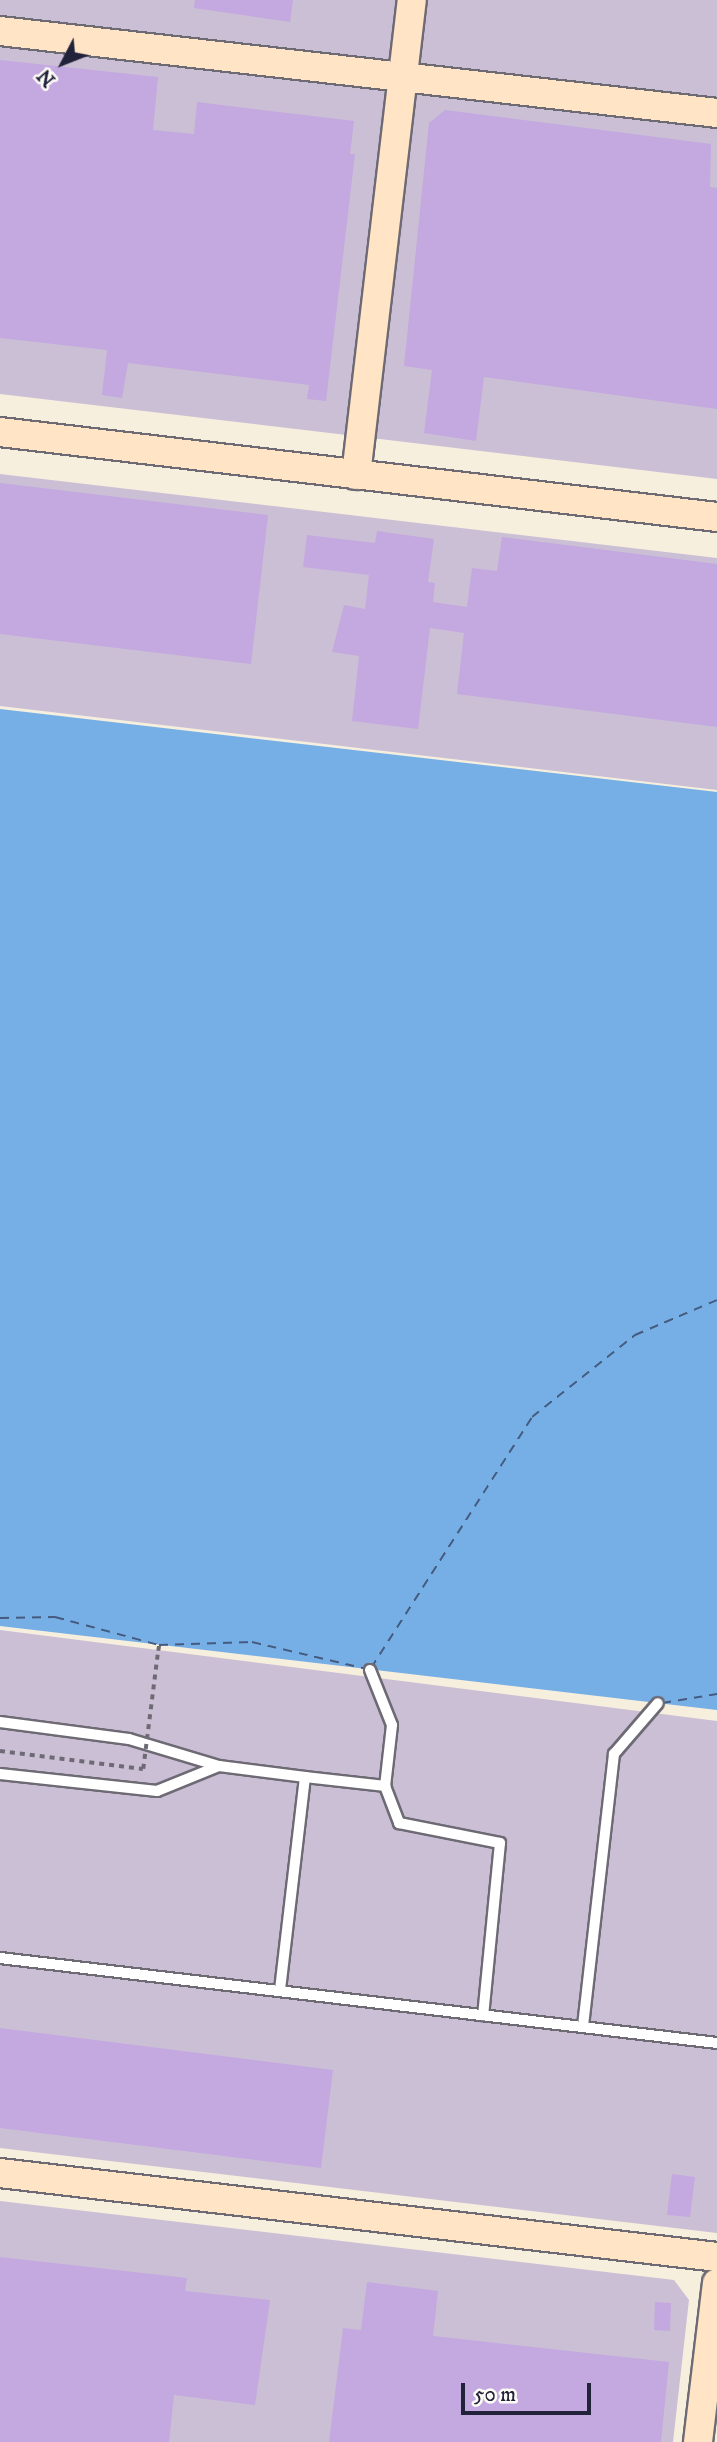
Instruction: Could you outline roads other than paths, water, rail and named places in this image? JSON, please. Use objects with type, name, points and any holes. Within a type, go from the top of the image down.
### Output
[{"type":"street","points":[[356,475],[412,0]]},
{"type":"street","points":[[0,31],[717,113]]},
{"type":"street","points":[[0,432],[717,517]]},
{"type":"street","points":[[0,2173],[717,2257]]},
{"type":"street","points":[[698,2442],[717,2283]]},
{"type":"lane","points":[[370,1670],[392,1725],[385,1786],[399,1823],[500,1843],[483,2014]]},
{"type":"lane","points":[[583,2026],[614,1754],[658,1703]]},
{"type":"lane","points":[[0,1722],[130,1739],[219,1766],[385,1786]]},
{"type":"lane","points":[[0,1774],[157,1791],[219,1766]]},
{"type":"lane","points":[[280,1991],[305,1777]]},
{"type":"lane","points":[[0,1958],[717,2043]]},
{"type":"water","points":[[0,709],[717,792],[717,1710],[0,1626]]}]
